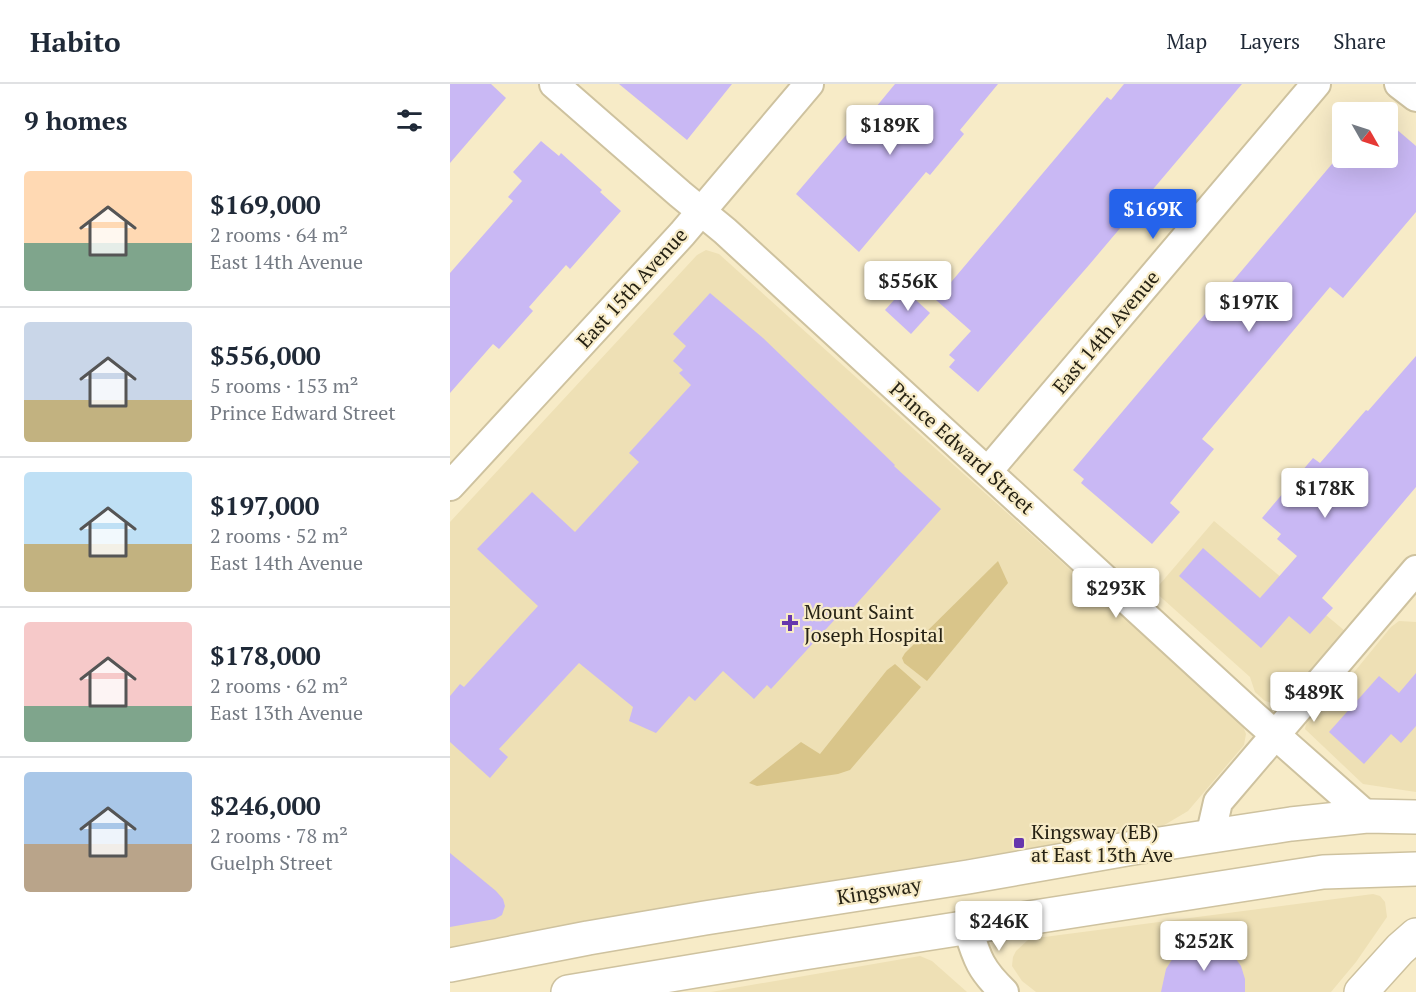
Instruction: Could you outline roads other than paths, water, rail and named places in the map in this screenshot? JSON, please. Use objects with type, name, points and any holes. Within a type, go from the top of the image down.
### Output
[{"type":"main road","name":"Kingsway","points":[[450,965],[647,928],[968,877],[1126,849],[1291,824],[1367,816],[1416,817]]},
{"type":"main road","points":[[568,992],[776,957],[968,929],[1323,872],[1416,869]]},
{"type":"main road","points":[[1361,992],[1416,935]]},
{"type":"street","name":"Prince Edward Street","points":[[554,84],[725,231],[1367,816]]},
{"type":"street","name":"East 15th Avenue","points":[[450,486],[701,212],[809,84]]},
{"type":"street","name":"East 14th Avenue","points":[[988,471],[1316,84]]},
{"type":"street","points":[[1399,84],[1416,97]]},
{"type":"street","points":[[1210,837],[1218,802],[1416,570]]},
{"type":"street","points":[[968,929],[977,960],[988,977],[1004,992]]},
{"type":"place","name":"Mount Saint Joseph Hospital","points":[[790,623]]},
{"type":"place","name":"Kingsway (EB) at East 13th Ave","points":[[1019,843]]}]
